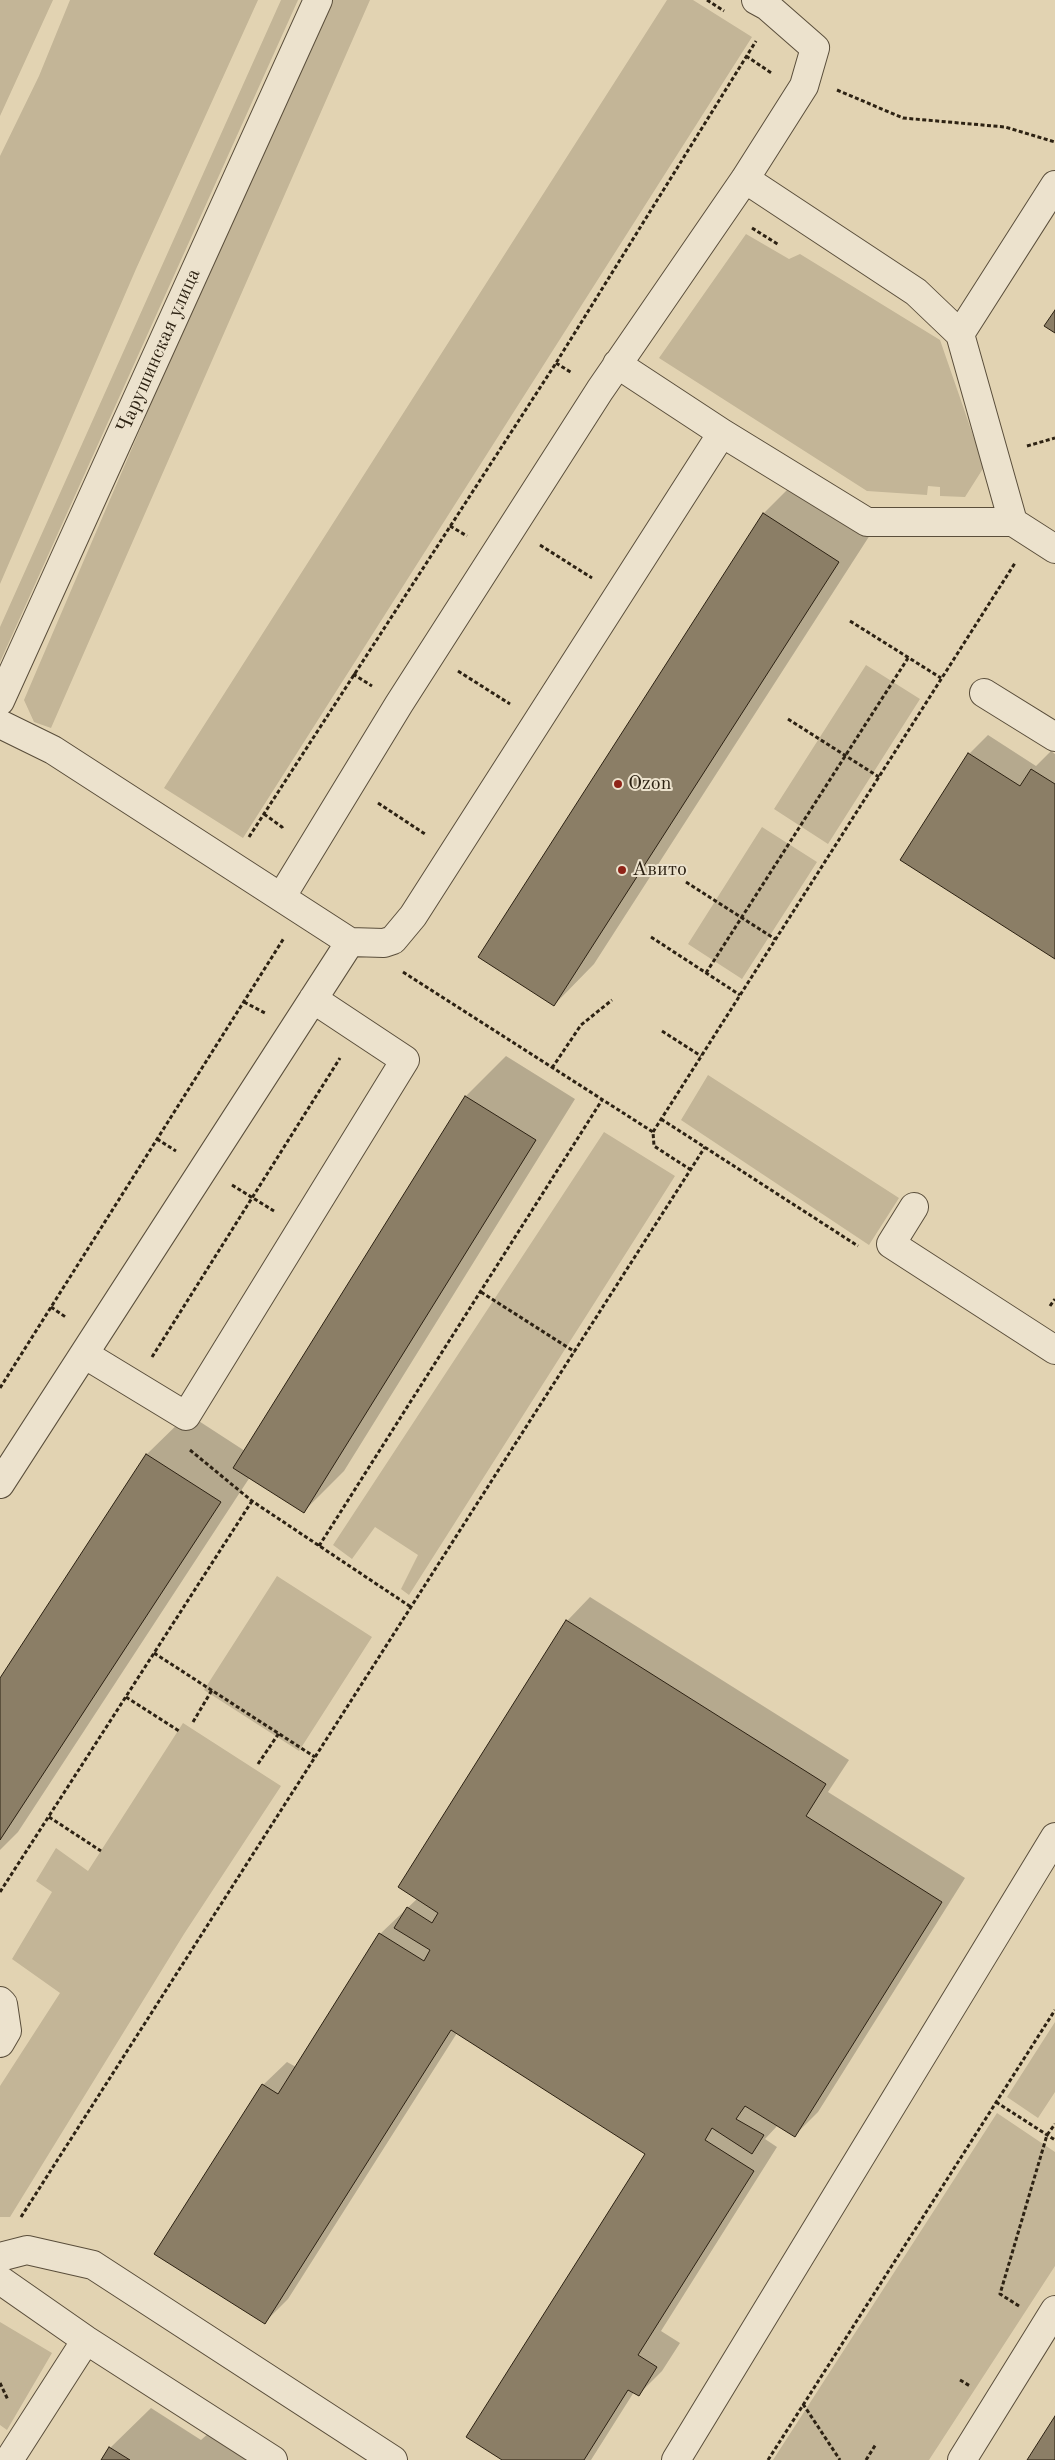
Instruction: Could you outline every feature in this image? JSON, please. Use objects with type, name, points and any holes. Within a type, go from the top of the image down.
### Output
[{"type":"street","name":"Чарушинская улица","points":[[0,701],[318,0]]},
{"type":"street","points":[[282,896],[399,704],[617,364],[745,179],[804,86],[815,48],[756,0]]},
{"type":"street","points":[[617,364],[722,433],[867,522],[1034,535],[960,334],[916,292],[745,179]]},
{"type":"street","points":[[960,334],[1055,185]]},
{"type":"street","points":[[0,724],[53,750],[282,896],[350,942],[384,943],[393,940],[413,916],[722,433]]},
{"type":"street","points":[[984,693],[1055,737]]},
{"type":"street","points":[[0,1484],[350,942]]},
{"type":"street","points":[[84,1354],[186,1416],[405,1060],[313,999]]},
{"type":"street","points":[[914,1207],[891,1244],[1055,1350]]},
{"type":"street","points":[[676,2460],[1055,1837]]},
{"type":"street","points":[[0,2001],[3,2004],[7,2031],[0,2043]]},
{"type":"street","points":[[0,2257],[28,2250],[93,2265],[393,2460]]},
{"type":"street","points":[[0,2280],[86,2340],[273,2460]]},
{"type":"street","points":[[962,2460],[1055,2310]]},
{"type":"street","points":[[10,2460],[86,2340]]},
{"type":"path","points":[[232,864],[556,362],[760,34]]},
{"type":"path","points":[[804,86],[823,86],[849,93],[903,118],[1005,127],[1055,142]]},
{"type":"path","points":[[745,229],[752,228],[781,246]]},
{"type":"path","points":[[1025,446],[1055,438]]},
{"type":"path","points":[[691,1170],[654,1146],[652,1132],[1034,535]]},
{"type":"path","points":[[535,542],[618,595]]},
{"type":"path","points":[[850,621],[941,678]]},
{"type":"path","points":[[706,973],[908,658]]},
{"type":"path","points":[[454,668],[537,722]]},
{"type":"path","points":[[788,718],[879,776]]},
{"type":"path","points":[[377,802],[454,852]]},
{"type":"path","points":[[264,814],[282,826],[284,838]]},
{"type":"path","points":[[249,837],[258,842]]},
{"type":"path","points":[[686,882],[775,939]]},
{"type":"path","points":[[0,1388],[289,930]]},
{"type":"path","points":[[651,937],[740,995]]},
{"type":"path","points":[[393,940],[411,952],[400,970],[652,1132]]},
{"type":"path","points":[[552,1068],[581,1025],[612,1000]]},
{"type":"path","points":[[134,1385],[358,1029]]},
{"type":"path","points":[[662,1031],[701,1056]]},
{"type":"path","points":[[319,1546],[602,1100]]},
{"type":"path","points":[[157,1139],[302,1228]]},
{"type":"path","points":[[20,2218],[705,1147]]},
{"type":"path","points":[[481,1292],[574,1352]]},
{"type":"path","points":[[189,1449],[252,1501],[411,1608]]},
{"type":"path","points":[[0,1892],[252,1501]]},
{"type":"path","points":[[154,1653],[315,1757]]},
{"type":"path","points":[[193,1722],[212,1690]]},
{"type":"path","points":[[126,1698],[179,1731]]},
{"type":"path","points":[[258,1764],[279,1733]]},
{"type":"path","points":[[49,1817],[101,1851]]},
{"type":"path","points":[[768,2460],[1055,2010]]},
{"type":"path","points":[[996,2102],[1055,2140]]},
{"type":"path","points":[[1000,2294],[1048,2136],[1055,2124]]},
{"type":"path","points":[[0,2382],[12,2408]]},
{"type":"path","points":[[803,2404],[840,2460]]},
{"type":"path","points":[[866,2460],[876,2444]]},
{"type":"shaded area","points":[[0,0],[53,0],[0,116]]},
{"type":"shaded area","points":[[70,0],[258,0],[136,269],[0,584],[0,156],[39,76]]},
{"type":"shaded area","points":[[281,0],[298,0],[0,662],[0,627]]},
{"type":"shaded area","points":[[328,0],[370,0],[51,728],[34,722],[24,700],[217,250]]},
{"type":"shaded area","points":[[667,0],[693,0],[752,37],[243,838],[164,788]]},
{"type":"shaded area","points":[[746,234],[789,259],[800,254],[940,340],[984,467],[965,497],[940,496],[940,487],[928,486],[927,495],[867,491],[659,358]]},
{"type":"shaded area","points":[[866,665],[920,699],[828,844],[774,809]]},
{"type":"shaded area","points":[[762,827],[817,862],[742,979],[688,944]]},
{"type":"shaded area","points":[[708,1075],[899,1198],[869,1245],[681,1120]]},
{"type":"shaded area","points":[[604,1132],[675,1176],[409,1595],[401,1589],[418,1555],[375,1527],[352,1559],[333,1545]]},
{"type":"shaded area","points":[[277,1576],[372,1637],[299,1751],[204,1690]]},
{"type":"shaded area","points":[[183,1723],[281,1786],[184,1934],[10,2217],[0,2217],[0,2086],[60,1993],[12,1959],[52,1892],[36,1881],[56,1848],[88,1871]]},
{"type":"shaded area","points":[[1055,2022],[1055,2092],[1038,2118],[1007,2097]]},
{"type":"shaded area","points":[[997,2113],[1055,2152],[1055,2266],[929,2460],[773,2460]]},
{"type":"shaded area","points":[[0,2322],[52,2353],[7,2430],[0,2425]]},
{"type":"building","points":[[1055,310],[1055,333],[1044,326]]},
{"type":"building","points":[[763,513],[839,562],[554,1006],[478,957]]},
{"type":"building","points":[[968,753],[1020,786],[1031,769],[1055,784],[1055,959],[900,860]]},
{"type":"building","points":[[465,1096],[536,1140],[304,1513],[233,1468]]},
{"type":"building","points":[[146,1454],[221,1502],[0,1840],[0,1678]]},
{"type":"building","points":[[566,1620],[826,1784],[806,1816],[942,1902],[795,2137],[745,2106],[736,2119],[764,2135],[752,2154],[712,2128],[705,2140],[754,2171],[638,2355],[657,2367],[639,2396],[628,2390],[584,2460],[502,2460],[466,2437],[645,2154],[451,2030],[265,2324],[154,2254],[262,2084],[278,2094],[379,1933],[424,1961],[430,1950],[394,1928],[407,1907],[432,1923],[438,1913],[398,1887]]},
{"type":"building","points":[[1055,2416],[1055,2460],[1027,2460]]},
{"type":"building","points":[[109,2447],[130,2460],[101,2460]]},
{"type":"place","name":"Ozon","points":[[618,784]]},
{"type":"place","name":"Авито","points":[[622,870]]}]
